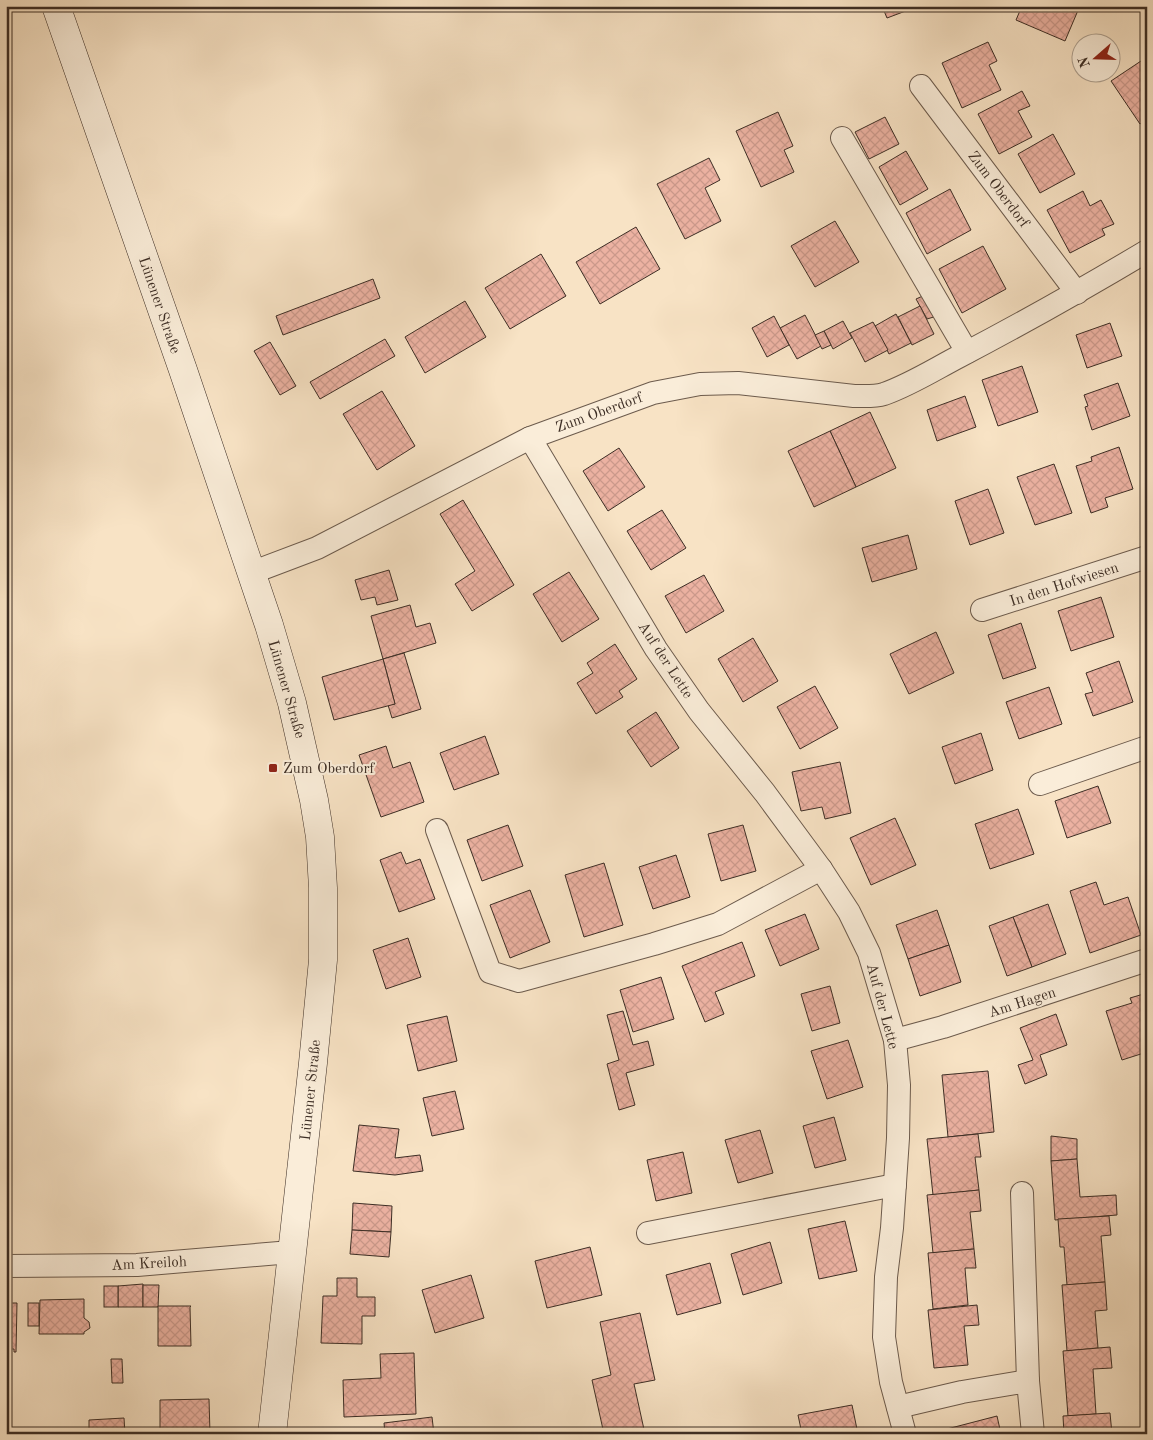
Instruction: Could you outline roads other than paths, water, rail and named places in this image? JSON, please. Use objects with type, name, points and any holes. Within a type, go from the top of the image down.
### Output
[{"type":"main road","name":"Lünener Straße","points":[[56,6],[251,573],[292,703],[306,756],[320,837],[323,888],[323,960],[272,1434]]},
{"type":"street","name":"Zum Oberdorf","points":[[921,86],[1077,293]]},
{"type":"street","points":[[842,138],[968,352]]},
{"type":"street","name":"Zum Oberdorf","points":[[251,573],[317,548],[530,438],[653,393],[700,384],[738,383],[854,396],[883,394],[968,352],[1077,293],[1147,251]]},
{"type":"street","name":"Auf der Lette","points":[[530,438],[662,656],[699,711],[766,793],[821,869],[849,912],[869,953],[896,1040],[899,1085],[895,1185],[886,1277],[884,1337],[892,1382],[905,1434]]},
{"type":"street","name":"In den Hofwiesen","points":[[982,610],[1147,557]]},
{"type":"street","points":[[1040,784],[1147,747]]},
{"type":"street","points":[[437,830],[490,972],[519,982],[718,924],[821,869]]},
{"type":"street","name":"Am Hagen","points":[[896,1040],[943,1027],[1147,960]]},
{"type":"street","points":[[648,1233],[895,1185]]},
{"type":"street","points":[[1022,1193],[1028,1381],[1033,1434]]},
{"type":"street","name":"Am Kreiloh","points":[[6,1266],[137,1266],[291,1252]]},
{"type":"street","points":[[898,1408],[962,1392],[1028,1381]]},
{"type":"place","name":"Zum Oberdorf","points":[[273,768]]}]
